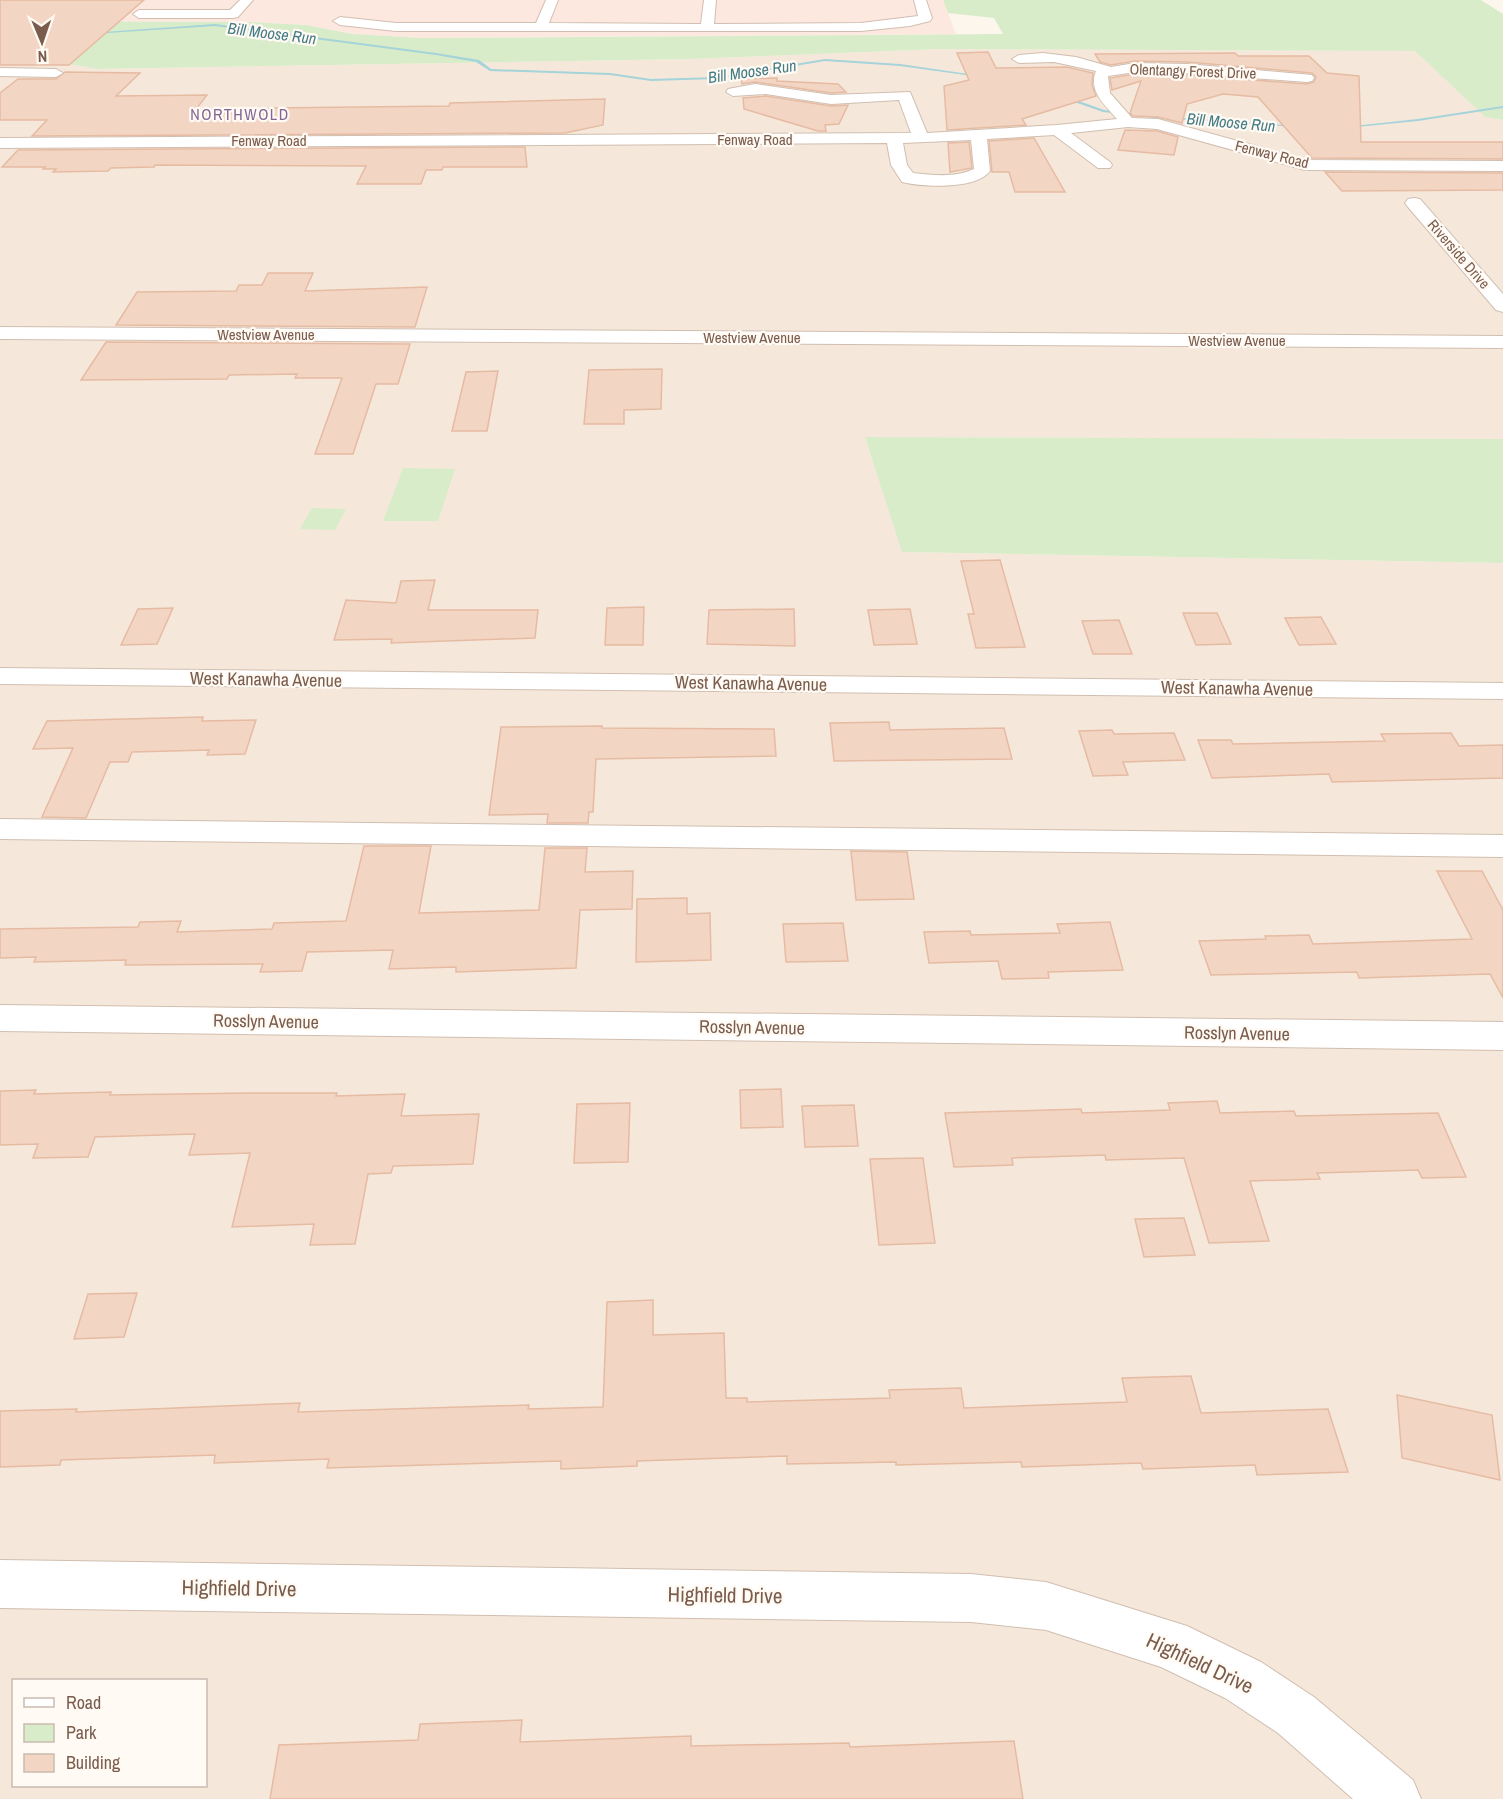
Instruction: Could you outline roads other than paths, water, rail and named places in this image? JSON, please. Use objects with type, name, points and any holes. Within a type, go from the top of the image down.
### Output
[{"type":"street","points":[[139,14],[233,15],[247,0]]},
{"type":"street","points":[[541,27],[552,0]]},
{"type":"street","points":[[707,28],[710,0]]},
{"type":"street","points":[[340,21],[396,27],[861,27],[912,22],[925,18],[920,0]]},
{"type":"street","points":[[1019,59],[1065,58],[1110,70]]},
{"type":"street","name":"Olentangy Forest Drive","points":[[1122,115],[1103,94],[1101,74],[1110,70],[1131,68],[1227,70],[1307,78]]},
{"type":"street","points":[[0,72],[57,73]]},
{"type":"street","points":[[733,92],[766,88],[820,99],[878,99],[905,95],[921,138]]},
{"type":"street","name":"Fenway Road","points":[[0,143],[921,138],[1057,130],[1122,115],[1185,130],[1305,165],[1503,166]]},
{"type":"street","points":[[1057,130],[1104,165]]},
{"type":"street","points":[[895,138],[896,156],[903,175],[908,178],[952,180],[973,176],[982,171],[980,159],[983,152],[978,135]]},
{"type":"street","name":"Riverside Drive","points":[[1414,202],[1503,306]]},
{"type":"street","name":"Westview Avenue","points":[[0,333],[1503,342]]},
{"type":"street","name":"West Kanawha Avenue","points":[[0,676],[1503,691]]},
{"type":"street","points":[[0,829],[1503,846]]},
{"type":"street","name":"Rosslyn Avenue","points":[[0,1018],[1503,1036]]},
{"type":"street","name":"Highfield Drive","points":[[0,1584],[971,1598],[1046,1606],[1169,1644],[1243,1680],[1296,1715],[1394,1799]]},
{"type":"waterway","name":"Bill Moose Run","points":[[92,33],[215,25],[436,54],[477,61],[490,70],[610,74],[651,80],[717,78],[825,60],[900,65],[980,76]]},
{"type":"waterway","name":"Bill Moose Run","points":[[1065,97],[1103,111],[1156,117],[1298,126]]},
{"type":"waterway","name":"Bill Moose Run","points":[[1346,127],[1418,120],[1503,107]]},
{"type":"district","name":"NORTHWOLD","points":[[240,114]]}]
